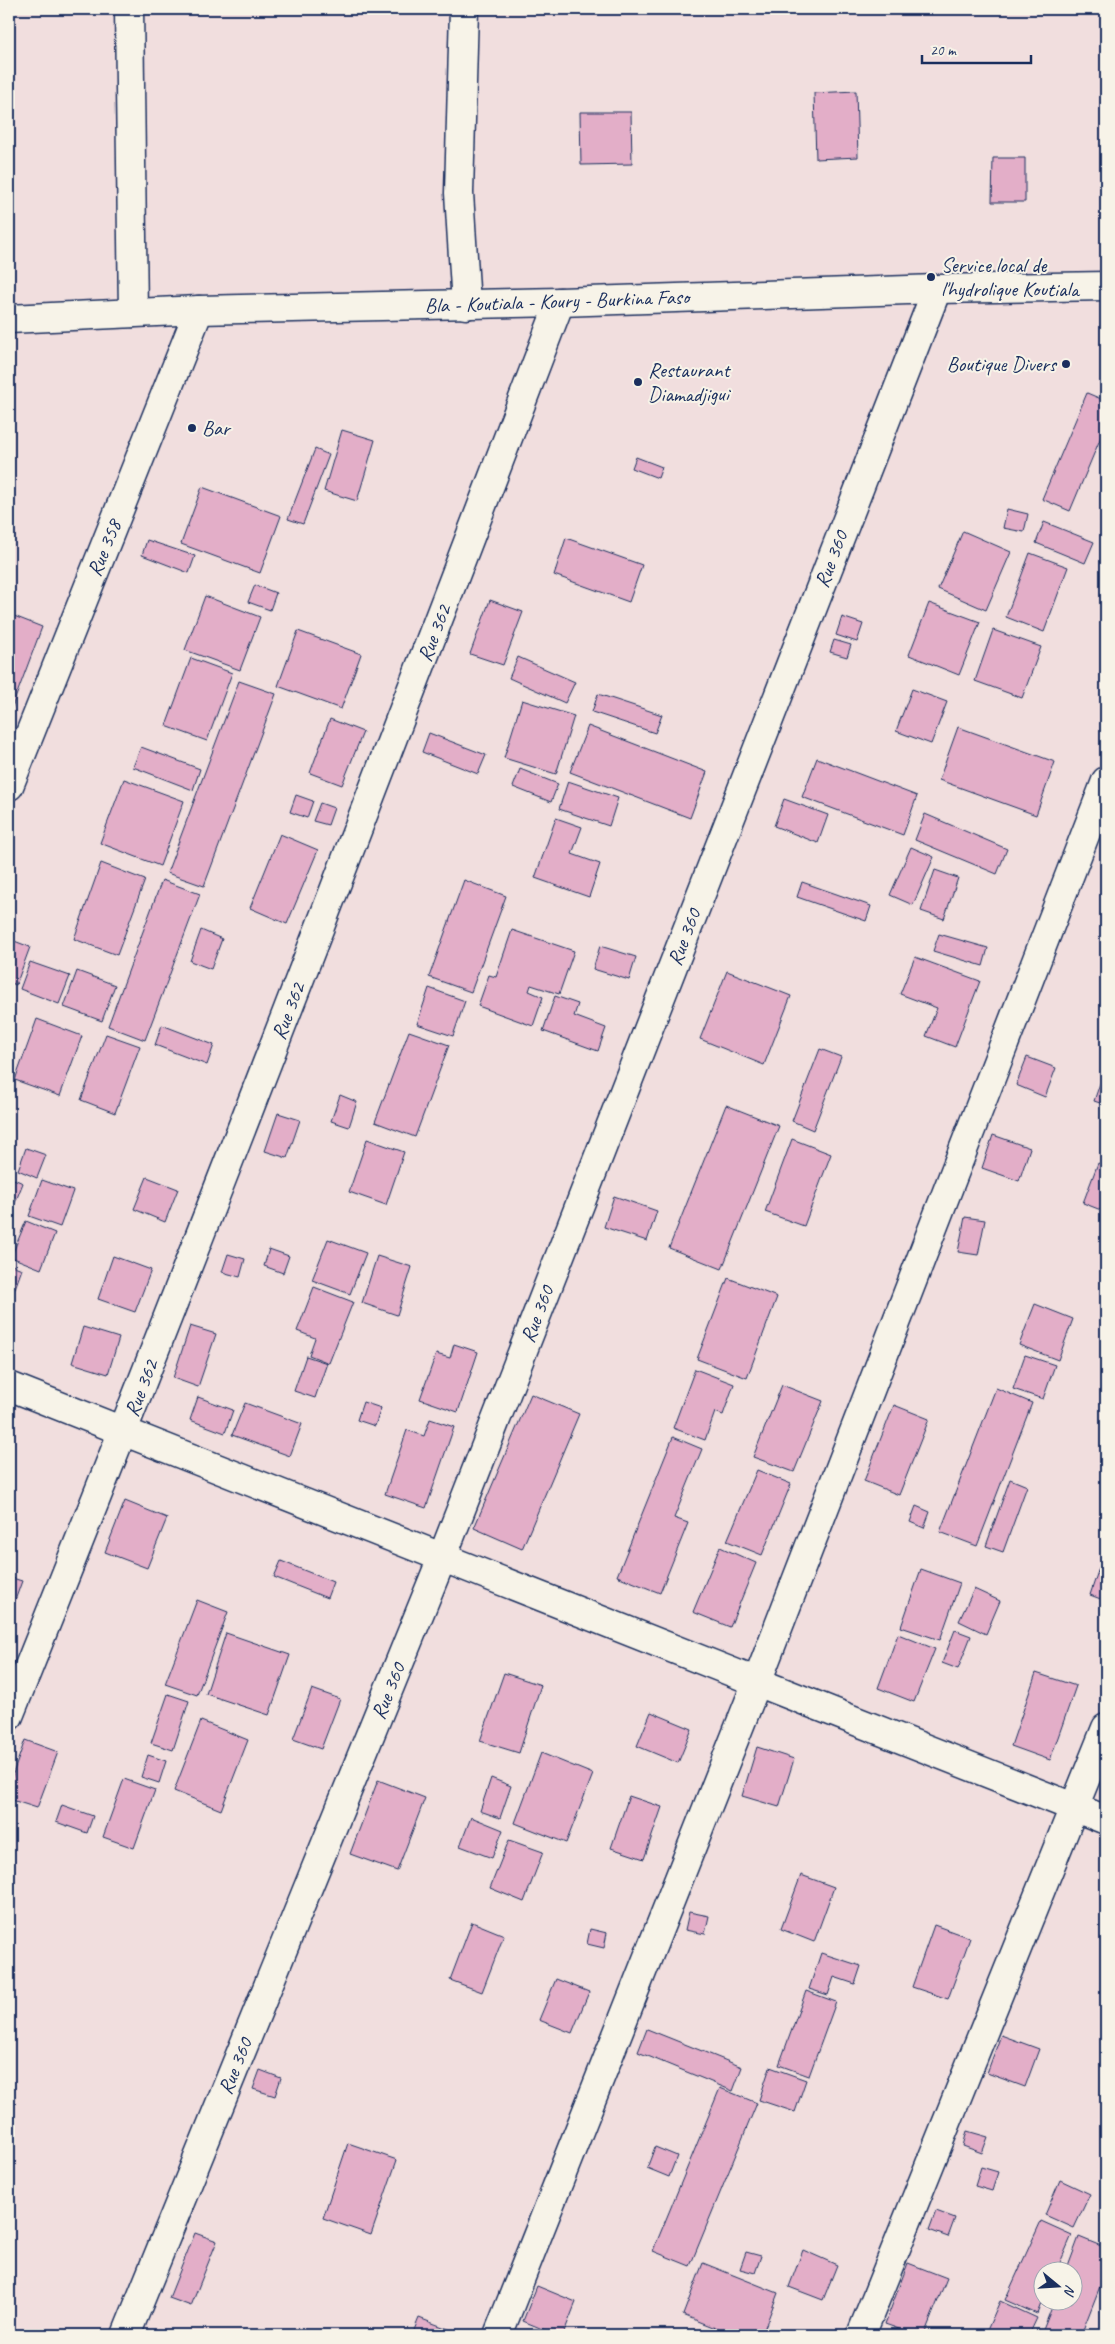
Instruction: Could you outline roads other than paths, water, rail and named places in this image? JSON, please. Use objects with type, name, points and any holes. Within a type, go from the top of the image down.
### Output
[{"type":"street","points":[[130,9],[134,313]]},
{"type":"street","points":[[464,9],[459,193],[466,305]]},
{"type":"street","name":"Bla - Koutiala - Koury - Burkina Faso","points":[[9,319],[199,310],[466,305],[937,288],[1106,286]]},
{"type":"street","name":"Rue 360","points":[[126,2335],[442,1558],[937,288]]},
{"type":"street","name":"Rue 362","points":[[9,1716],[124,1432],[312,951],[560,302]]},
{"type":"street","name":"Rue 358","points":[[9,786],[199,310]]},
{"type":"street","points":[[498,2335],[757,1682],[1106,781]]},
{"type":"street","points":[[9,1386],[1106,1820]]},
{"type":"street","points":[[861,2335],[1106,1728]]},
{"type":"place","name":"Service local de l'hydrolique Koutiala","points":[[931,277]]},
{"type":"place","name":"Boutique Divers","points":[[1066,364]]},
{"type":"place","name":"Restaurant Diamadjigui","points":[[638,382]]},
{"type":"place","name":"Bar","points":[[192,428]]}]
